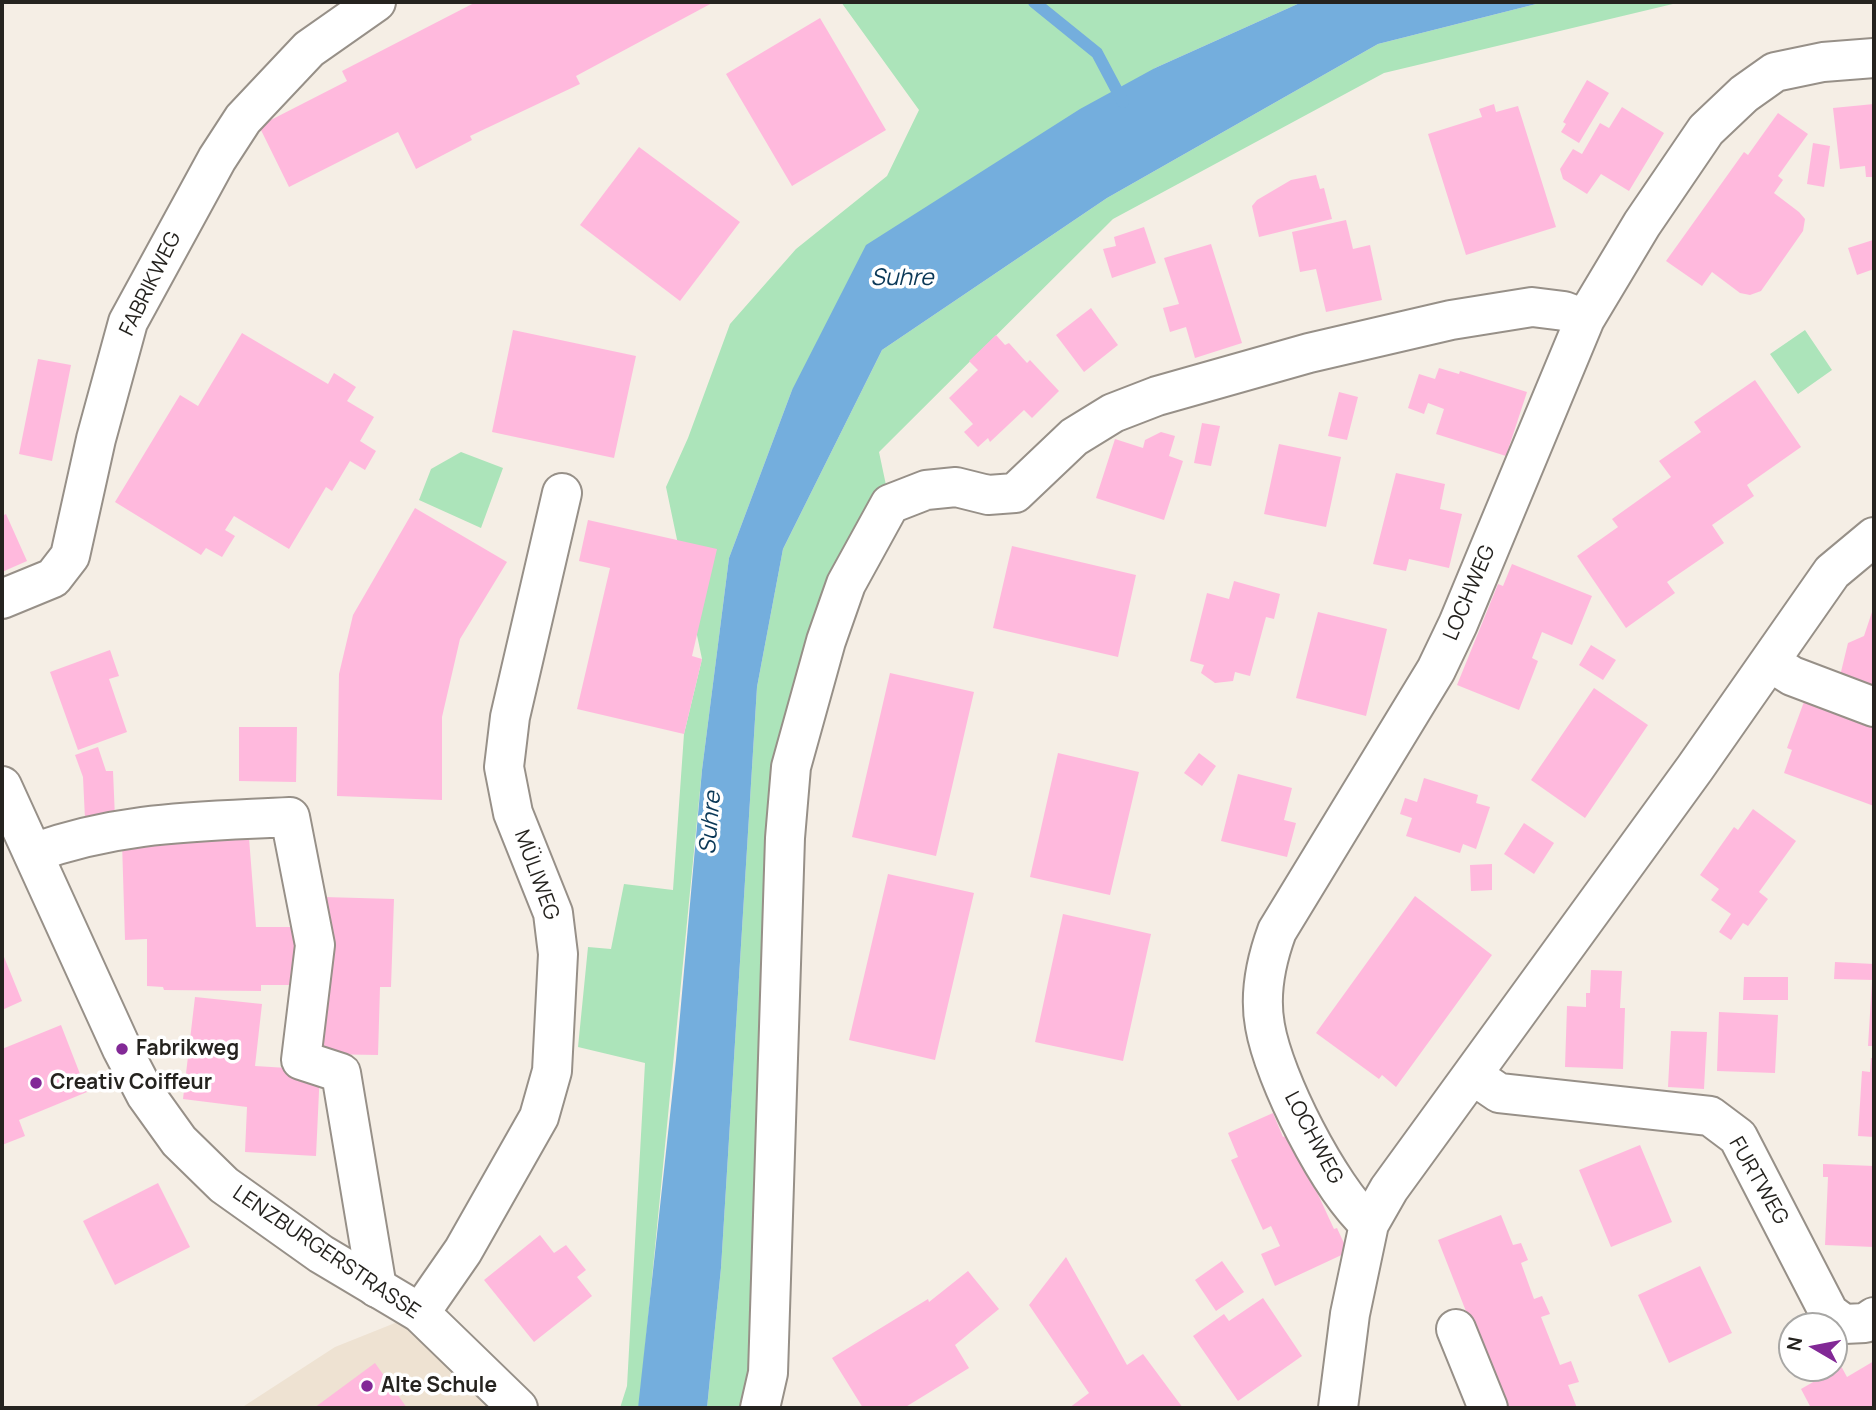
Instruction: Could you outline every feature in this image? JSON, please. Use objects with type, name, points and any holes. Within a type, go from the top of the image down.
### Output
[{"type":"street","name":"FABRIKWEG","points":[[2,599],[53,578],[70,556],[96,439],[128,322],[217,159],[243,118],[309,49],[376,2]]},
{"type":"street","name":"LOCHWEG","points":[[1369,1224],[1354,1211],[1334,1181],[1274,1061],[1264,1024],[1264,985],[1267,956],[1277,931],[1436,670],[1458,624],[1585,319],[1642,224],[1706,130],[1744,94],[1775,72],[1823,62],[1874,58]]},
{"type":"street","points":[[760,1408],[768,1373],[785,838],[791,767],[846,584],[890,504],[926,489],[956,487],[988,495],[1015,494],[1074,437],[1114,413],[1157,396],[1309,354],[1451,320],[1532,307],[1564,311],[1585,319]]},
{"type":"street","name":"MÜLIWEG","points":[[420,1313],[463,1251],[539,1117],[552,1071],[558,954],[553,913],[513,813],[504,767],[510,716],[562,493]]},
{"type":"street","points":[[1338,1408],[1350,1314],[1369,1224],[1390,1189],[1474,1076],[1832,572],[1874,537]]},
{"type":"street","points":[[1770,662],[1792,676],[1874,707]]},
{"type":"street","name":"LENZBURGERSTRASSE","points":[[2,786],[122,1049],[146,1095],[180,1140],[224,1185],[321,1254],[420,1313],[518,1408]]},
{"type":"street","points":[[33,853],[75,838],[138,825],[290,817],[315,945],[301,1060],[341,1073],[377,1288]]},
{"type":"street","name":"FURTWEG","points":[[1474,1076],[1499,1093],[1710,1116],[1738,1137],[1829,1312],[1844,1324],[1865,1323],[1874,1317]]},
{"type":"street","points":[[1456,1329],[1488,1408]]},
{"type":"shaded area","points":[[420,1313],[517,1408],[241,1408],[335,1347]]},
{"type":"green space","points":[[841,2],[1302,2],[1155,68],[792,390],[729,558],[702,770],[640,1400],[638,1408],[620,1408],[627,1386],[645,1063],[578,1047],[588,947],[611,949],[624,884],[673,890],[684,734],[702,659],[666,487],[688,438],[730,324],[796,249],[887,176],[919,110]]},
{"type":"green space","points":[[1544,2],[1874,2],[1677,3],[1384,73],[1113,219],[879,452],[890,504],[817,642],[753,1408],[707,1408],[721,1268],[757,687],[783,549],[882,350],[1107,198],[1378,44]]},
{"type":"green space","points":[[1805,330],[1832,370],[1798,394],[1770,354]]},
{"type":"green space","points":[[461,452],[503,468],[481,528],[419,500],[431,469]]},
{"type":"water","name":"Suhre","points":[[1302,2],[1544,2],[1378,44],[1107,198],[882,350],[783,549],[757,687],[721,1268],[707,1408],[638,1408],[676,1060],[702,770],[729,558],[792,390],[866,245],[1080,109],[1155,68]]},
{"type":"building","points":[[476,2],[714,2],[576,76],[580,84],[470,136],[472,140],[416,169],[398,132],[289,187],[259,126],[347,81],[342,71]]},
{"type":"building","points":[[820,18],[886,130],[792,186],[726,74]]},
{"type":"building","points":[[1587,80],[1609,93],[1579,143],[1561,132],[1566,124],[1563,122]]},
{"type":"building","points":[[1494,104],[1496,112],[1518,106],[1556,227],[1466,255],[1428,134],[1482,117],[1479,109]]},
{"type":"building","points":[[1874,104],[1874,177],[1866,177],[1865,166],[1840,169],[1833,108]]},
{"type":"building","points":[[1622,107],[1664,133],[1629,191],[1601,174],[1587,194],[1563,179],[1560,169],[1573,149],[1582,154],[1600,123],[1609,128]]},
{"type":"building","points":[[1778,113],[1808,134],[1778,176],[1783,180],[1774,193],[1805,219],[1803,231],[1761,291],[1750,295],[1740,293],[1712,272],[1702,286],[1666,261],[1744,152],[1748,155]]},
{"type":"building","points":[[1813,143],[1830,146],[1824,187],[1807,184]]},
{"type":"building","points":[[639,147],[740,222],[680,301],[580,225]]},
{"type":"building","points":[[1316,175],[1320,189],[1324,188],[1332,219],[1259,237],[1252,206],[1257,200],[1291,180]]},
{"type":"building","points":[[1346,220],[1353,249],[1370,245],[1382,300],[1326,312],[1316,269],[1300,272],[1292,232]]},
{"type":"building","points":[[1144,227],[1156,263],[1112,278],[1103,249],[1116,246],[1114,237]]},
{"type":"building","points":[[1873,240],[1874,269],[1857,275],[1848,248]]},
{"type":"building","points":[[1211,244],[1242,343],[1195,358],[1186,327],[1170,332],[1163,308],[1179,304],[1164,258]]},
{"type":"building","points":[[1091,308],[1118,345],[1084,372],[1056,335]]},
{"type":"building","points":[[513,330],[636,356],[614,458],[492,432]]},
{"type":"building","points":[[242,333],[328,384],[334,373],[356,387],[347,401],[374,417],[360,441],[376,451],[365,470],[350,461],[332,491],[326,487],[289,549],[234,516],[225,530],[235,536],[222,557],[206,548],[201,555],[115,502],[180,395],[198,406]]},
{"type":"building","points":[[996,335],[1005,345],[1009,343],[1027,363],[1030,360],[1059,391],[1032,418],[1024,410],[990,442],[988,438],[978,447],[964,432],[973,424],[949,398],[978,370],[969,361]]},
{"type":"building","points":[[38,359],[71,365],[52,461],[19,454]]},
{"type":"building","points":[[1439,368],[1459,374],[1460,371],[1527,392],[1506,456],[1436,434],[1444,409],[1428,403],[1424,414],[1408,408],[1419,374],[1435,379]]},
{"type":"building","points":[[1755,380],[1801,447],[1747,485],[1754,496],[1712,525],[1724,543],[1667,582],[1675,593],[1626,628],[1577,556],[1618,527],[1612,519],[1671,477],[1659,461],[1701,432],[1694,422]]},
{"type":"building","points":[[1339,392],[1358,397],[1347,440],[1328,436]]},
{"type":"building","points":[[1202,423],[1220,426],[1211,466],[1194,463]]},
{"type":"building","points":[[1161,432],[1175,436],[1169,456],[1183,461],[1164,520],[1096,498],[1115,439],[1143,448],[1145,440]]},
{"type":"building","points":[[1279,444],[1341,457],[1326,527],[1264,514]]},
{"type":"building","points":[[1396,473],[1445,484],[1440,509],[1462,514],[1449,568],[1409,559],[1406,571],[1373,564]]},
{"type":"building","points":[[415,508],[507,562],[460,639],[442,717],[442,800],[337,796],[339,674],[353,615]]},
{"type":"building","points":[[6,514],[27,561],[2,572],[2,516]]},
{"type":"building","points":[[588,520],[717,549],[692,656],[702,659],[684,734],[577,709],[610,568],[579,561]]},
{"type":"building","points":[[1012,546],[1136,575],[1118,657],[993,628]]},
{"type":"building","points":[[1512,564],[1592,596],[1572,645],[1542,632],[1532,658],[1538,661],[1519,710],[1457,685],[1498,584],[1503,586]]},
{"type":"building","points":[[1234,581],[1280,594],[1274,619],[1266,617],[1250,676],[1235,672],[1233,681],[1215,683],[1201,673],[1204,665],[1190,661],[1207,593],[1229,599]]},
{"type":"building","points":[[1874,606],[1874,688],[1840,676],[1848,643],[1864,636]]},
{"type":"building","points":[[1318,612],[1387,629],[1366,716],[1296,698]]},
{"type":"building","points":[[1591,645],[1616,660],[1603,680],[1579,665]]},
{"type":"building","points":[[110,650],[119,676],[109,679],[127,732],[78,750],[50,672]]},
{"type":"building","points":[[890,673],[974,692],[936,856],[852,837]]},
{"type":"building","points":[[1594,688],[1648,725],[1585,818],[1531,780]]},
{"type":"building","points":[[1805,699],[1874,724],[1874,806],[1784,773],[1792,750],[1787,748]]},
{"type":"building","points":[[239,727],[297,727],[296,782],[239,781]]},
{"type":"building","points":[[98,747],[106,771],[113,771],[115,818],[85,819],[83,777],[75,755]]},
{"type":"building","points":[[1058,753],[1139,772],[1110,895],[1030,877]]},
{"type":"building","points":[[1199,753],[1216,766],[1202,786],[1184,773]]},
{"type":"building","points":[[1238,774],[1292,788],[1284,820],[1296,823],[1287,857],[1221,841]]},
{"type":"building","points":[[1424,778],[1478,795],[1476,803],[1490,807],[1476,849],[1463,844],[1460,853],[1406,836],[1412,818],[1400,814],[1405,798],[1417,802]]},
{"type":"building","points":[[1753,809],[1796,841],[1759,892],[1768,899],[1748,926],[1743,923],[1731,940],[1719,932],[1731,914],[1711,900],[1719,889],[1700,875],[1734,827],[1738,830]]},
{"type":"building","points":[[1524,823],[1554,843],[1534,874],[1504,854]]},
{"type":"building","points":[[249,838],[256,927],[300,927],[300,985],[261,985],[261,991],[164,990],[163,987],[147,986],[147,939],[125,940],[122,842]]},
{"type":"building","points":[[1492,864],[1492,890],[1471,891],[1470,865]]},
{"type":"building","points":[[888,874],[974,893],[935,1060],[849,1040]]},
{"type":"building","points":[[1415,896],[1492,955],[1396,1087],[1382,1075],[1379,1079],[1316,1033]]},
{"type":"building","points":[[324,897],[394,899],[391,987],[380,987],[378,1055],[320,1054]]},
{"type":"building","points":[[1063,914],[1151,934],[1123,1061],[1035,1042]]},
{"type":"building","points":[[2,952],[22,1001],[2,1010]]},
{"type":"building","points":[[1835,962],[1874,964],[1874,980],[1834,979]]},
{"type":"building","points":[[1591,970],[1622,971],[1620,1008],[1625,1008],[1623,1069],[1565,1067],[1567,1006],[1586,1007]]},
{"type":"building","points":[[1744,977],[1788,977],[1788,1000],[1743,1000]]},
{"type":"building","points":[[1872,981],[1874,1046],[1868,1046]]},
{"type":"building","points":[[195,997],[262,1004],[255,1066],[320,1070],[316,1156],[245,1152],[247,1107],[183,1099]]},
{"type":"building","points":[[1719,1012],[1778,1015],[1775,1073],[1717,1071]]},
{"type":"building","points":[[61,1025],[87,1092],[19,1120],[25,1136],[2,1145],[2,1049]]},
{"type":"building","points":[[1671,1031],[1707,1032],[1704,1089],[1668,1087]]},
{"type":"building","points":[[1871,1058],[1874,1058],[1874,1137],[1858,1136],[1862,1071],[1870,1072]]},
{"type":"building","points":[[1273,1113],[1283,1137],[1290,1134],[1334,1229],[1337,1228],[1348,1252],[1275,1286],[1261,1254],[1280,1246],[1271,1226],[1263,1230],[1231,1160],[1238,1157],[1228,1133]]},
{"type":"building","points":[[1640,1145],[1672,1222],[1611,1247],[1579,1170]]},
{"type":"building","points":[[1823,1164],[1874,1166],[1874,1247],[1825,1245],[1828,1177],[1823,1177]]},
{"type":"building","points":[[158,1183],[190,1247],[115,1285],[83,1221]]},
{"type":"building","points":[[1501,1215],[1513,1245],[1521,1243],[1528,1260],[1521,1263],[1534,1299],[1542,1296],[1550,1314],[1541,1317],[1560,1365],[1571,1361],[1579,1382],[1568,1385],[1577,1408],[1504,1408],[1438,1240]]},
{"type":"building","points":[[540,1235],[554,1253],[566,1245],[586,1270],[577,1277],[592,1296],[534,1342],[484,1280]]},
{"type":"building","points":[[1066,1257],[1127,1365],[1143,1354],[1183,1408],[1069,1408],[1089,1393],[1029,1305]]},
{"type":"building","points":[[1222,1261],[1244,1292],[1216,1311],[1195,1280]]},
{"type":"building","points":[[1700,1266],[1732,1333],[1669,1363],[1638,1295]]},
{"type":"building","points":[[968,1271],[999,1309],[955,1345],[969,1368],[904,1408],[863,1408],[832,1358],[928,1299],[929,1302]]},
{"type":"building","points":[[1263,1298],[1302,1356],[1238,1401],[1193,1336],[1224,1314],[1229,1321]]},
{"type":"building","points":[[1874,1361],[1874,1408],[1811,1408],[1801,1389],[1813,1382],[1848,1382],[1848,1376]]},
{"type":"building","name":"Alte Schule","points":[[375,1363],[407,1408],[314,1408]]},
{"type":"waterway","points":[[1034,2],[1097,53],[1123,102]]},
{"type":"place","name":"Fabrikweg","points":[[122,1049]]},
{"type":"place","name":"Creativ Coiffeur","points":[[36,1083]]},
{"type":"place","name":"Alte Schule","points":[[367,1386]]}]
